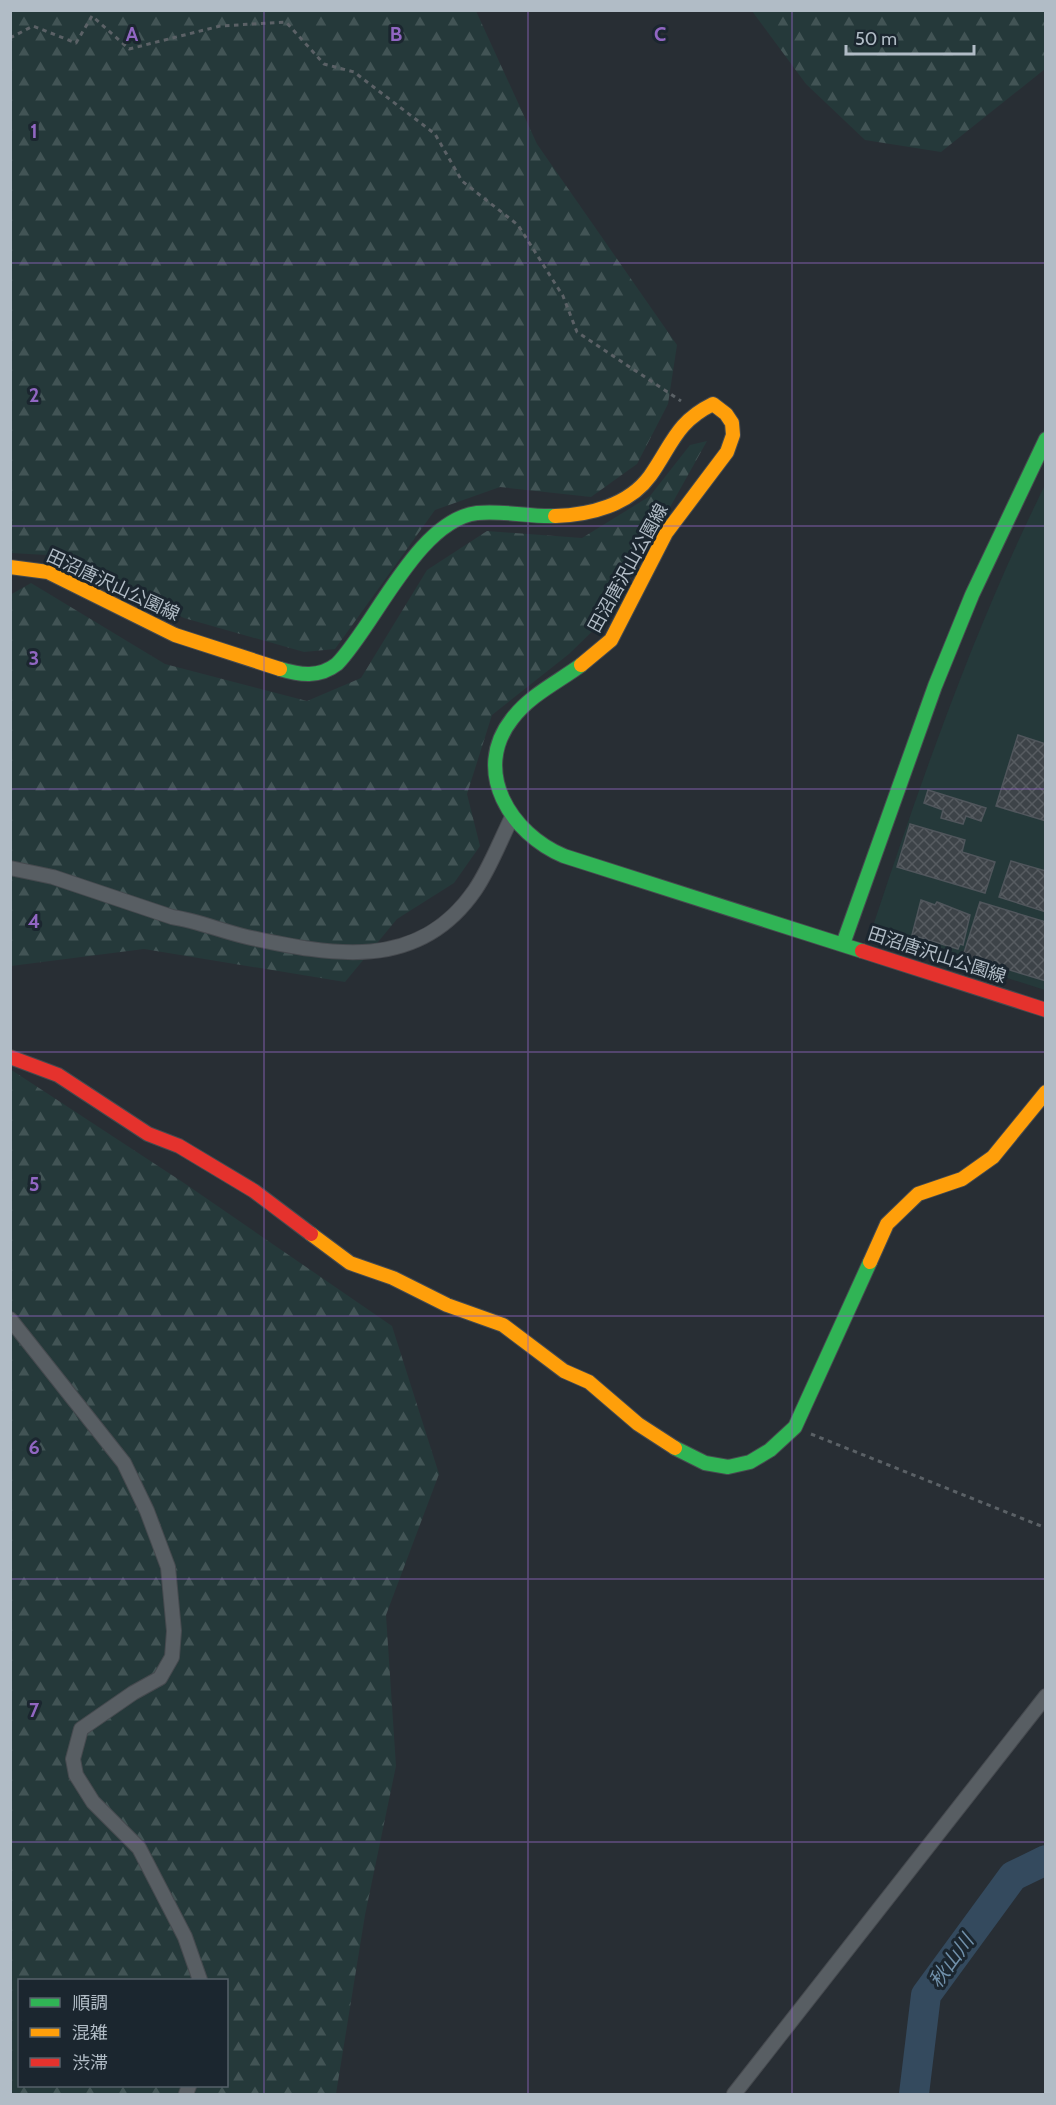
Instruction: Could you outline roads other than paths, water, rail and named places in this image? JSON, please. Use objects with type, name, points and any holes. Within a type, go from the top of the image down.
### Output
[{"type":"main road","name":"田沼唐沢山公園線","points":[[10,567],[30,566],[69,581],[158,629],[298,674],[321,674],[333,669],[342,659],[423,546],[441,529],[460,518],[475,513],[553,518],[587,514],[606,508],[629,496],[645,481],[678,426],[694,411],[713,404],[726,412],[733,425],[728,448],[675,518],[611,640],[597,656],[540,694],[519,710],[506,725],[497,746],[496,769],[501,794],[512,817],[523,832],[539,846],[564,856],[1046,1010]]},
{"type":"main road","points":[[843,944],[935,686],[968,605],[1046,439]]},
{"type":"main road","points":[[10,1057],[58,1076],[148,1134],[179,1146],[254,1191],[350,1263],[393,1278],[447,1305],[503,1325],[564,1371],[589,1382],[638,1424],[682,1452],[705,1463],[728,1467],[760,1456],[795,1427],[887,1224],[918,1194],[962,1179],[993,1157],[1046,1092]]},
{"type":"street","points":[[10,868],[53,877],[172,917],[243,936],[323,953],[396,949],[420,941],[439,930],[475,890],[512,817]]},
{"type":"street","points":[[10,1319],[124,1463],[147,1511],[168,1567],[174,1631],[172,1657],[160,1678],[133,1693],[81,1729],[73,1759],[76,1775],[93,1802],[139,1848],[185,1937],[200,1979]]},
{"type":"street","points":[[734,2094],[1046,1696]]},
{"type":"waterway","name":"秋山川","points":[[914,2094],[926,1995],[1013,1876],[1046,1860]]}]
